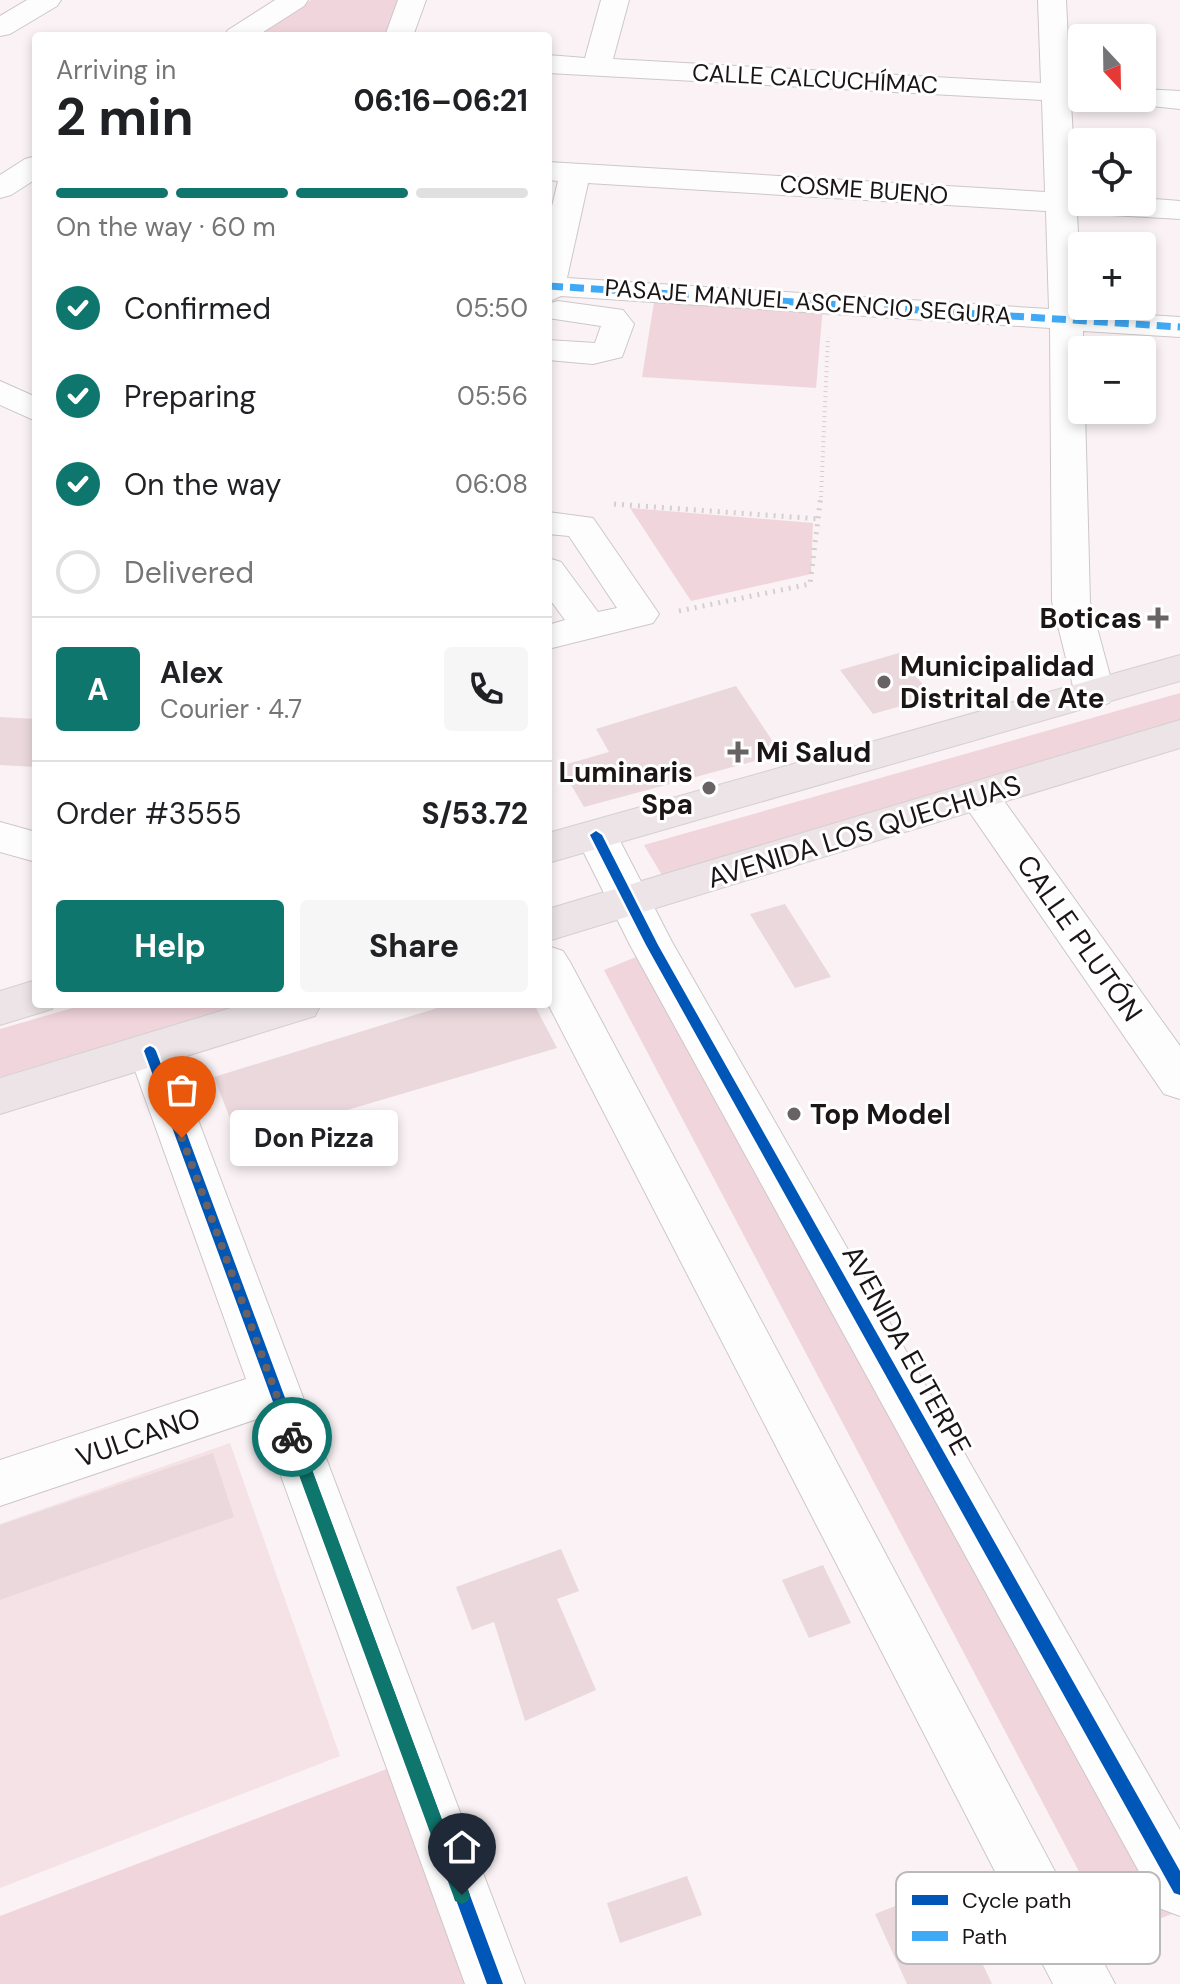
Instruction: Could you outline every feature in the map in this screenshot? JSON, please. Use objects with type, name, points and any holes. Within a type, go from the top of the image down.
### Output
[{"type":"main road","points":[[552,847],[1180,668]]},
{"type":"main road","name":"AVENIDA LOS QUECHUAS","points":[[552,924],[980,797],[1180,734]]},
{"type":"main road","points":[[0,1008],[32,998]]},
{"type":"main road","points":[[0,1096],[286,1008]]},
{"type":"street","points":[[0,28],[47,0]]},
{"type":"street","points":[[244,32],[294,0]]},
{"type":"street","points":[[400,32],[412,0]]},
{"type":"street","points":[[597,67],[615,0]]},
{"type":"street","points":[[1052,0],[1068,94],[1060,203],[1066,319],[1071,602],[1095,694]]},
{"type":"street","name":"CALLE CALCUCHÍMAC","points":[[552,64],[1068,94]]},
{"type":"street","points":[[1156,99],[1180,100]]},
{"type":"street","points":[[1,188],[32,168]]},
{"type":"street","points":[[552,261],[562,172]]},
{"type":"street","name":"COSME BUENO","points":[[562,172],[1180,210]]},
{"type":"street","points":[[1,188],[32,202]]},
{"type":"street","name":"PASAJE MANUEL ASCENCIO SEGURA","points":[[552,296],[829,304],[1180,327]]},
{"type":"street","points":[[552,297],[611,317],[618,324],[610,350],[593,354],[552,350]]},
{"type":"street","points":[[0,391],[32,409]]},
{"type":"street","points":[[552,523],[580,526],[640,614],[552,636]]},
{"type":"street","points":[[552,576],[588,626]]},
{"type":"street","name":"CALLE PLUTÓN","points":[[980,797],[1176,1069]]},
{"type":"street","name":"AVENIDA EUTERPE","points":[[596,835],[628,901],[1180,1887]]},
{"type":"street","points":[[0,837],[32,846]]},
{"type":"street","points":[[552,970],[1026,1872]]},
{"type":"street","points":[[150,1051],[495,1984]]},
{"type":"street","name":"VULCANO","points":[[0,1483],[276,1391]]},
{"type":"street","points":[[1074,1964],[1085,1984]]},
{"type":"path","points":[[640,614],[691,609],[810,584],[820,519],[829,304]]},
{"type":"path","points":[[606,504],[820,519]]},
{"type":"shaded area","points":[[311,0],[399,0],[387,32],[261,32]]},
{"type":"shaded area","points":[[655,296],[823,306],[816,388],[642,377]]},
{"type":"shaded area","points":[[630,508],[813,523],[811,574],[691,601]]},
{"type":"shaded area","points":[[1180,693],[1180,723],[663,877],[644,845]]},
{"type":"shaded area","points":[[636,957],[1148,1872],[1079,1872],[604,970]]},
{"type":"shaded area","points":[[72,1008],[234,1008],[0,1077],[0,1029]]},
{"type":"shaded area","points":[[230,1443],[340,1756],[0,1888],[0,1524]]},
{"type":"shaded area","points":[[392,1767],[471,1984],[0,1984],[0,1916]]},
{"type":"shaded area","points":[[1160,1893],[1172,1914],[1160,1918]]},
{"type":"building","name":"Municipalidad Distrital de Ate","points":[[899,653],[932,697],[873,714],[840,670]]},
{"type":"building","points":[[736,686],[781,754],[584,807],[560,766],[609,752],[596,729]]},
{"type":"building","points":[[0,717],[32,719],[32,767],[0,765]]},
{"type":"building","points":[[785,904],[831,977],[795,988],[750,914]]},
{"type":"building","points":[[437,1008],[536,1008],[557,1048],[239,1142],[214,1077]]},
{"type":"building","points":[[213,1453],[234,1517],[0,1600],[0,1525]]},
{"type":"building","points":[[561,1549],[579,1591],[557,1599],[596,1690],[525,1721],[494,1622],[472,1630],[456,1587]]},
{"type":"building","points":[[823,1565],[851,1623],[809,1638],[782,1580]]},
{"type":"building","points":[[687,1876],[702,1915],[620,1943],[607,1903]]},
{"type":"building","points":[[896,1906],[896,1960],[875,1914]]},
{"type":"building","points":[[898,1964],[983,1964],[992,1984],[907,1984]]},
{"type":"marked path","points":[[552,286],[1180,327]]},
{"type":"cycle path","points":[[596,835],[652,945],[1180,1887]]},
{"type":"cycle path","points":[[150,1051],[495,1984]]},
{"type":"way so far","points":[[182,1138],[292,1437]]},
{"type":"place","name":"Boticas","points":[[1158,618]]},
{"type":"place","name":"Municipalidad Distrital de Ate","points":[[884,682]]},
{"type":"place","name":"Mi Salud","points":[[738,752]]},
{"type":"place","name":"Luminaris Spa","points":[[709,788]]},
{"type":"place","name":"Top Model","points":[[794,1114]]},
{"type":"place","name":"Don Pizza","points":[[182,1138]]},
{"type":"route","points":[[292,1437],[462,1895]]}]
